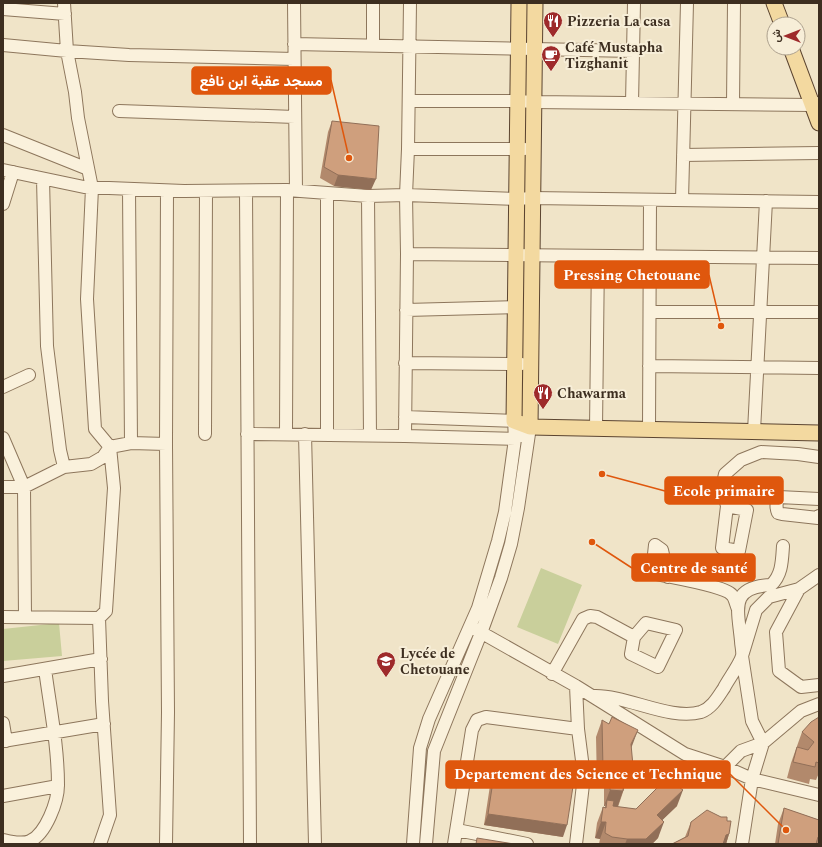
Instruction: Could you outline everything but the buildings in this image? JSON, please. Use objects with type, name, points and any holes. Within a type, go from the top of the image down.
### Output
[{"type":"main road","points":[[519,3],[514,421],[530,427],[819,433]]},
{"type":"main road","points":[[530,427],[532,149],[535,3]]},
{"type":"main road","points":[[774,3],[779,16]]},
{"type":"main road","points":[[795,56],[816,104],[819,123]]},
{"type":"street","points":[[286,434],[295,117],[294,3]]},
{"type":"street","points":[[373,3],[373,46]]},
{"type":"street","points":[[404,436],[407,254],[406,195],[410,3]]},
{"type":"street","points":[[632,103],[634,3]]},
{"type":"street","points":[[682,200],[687,3]]},
{"type":"street","points":[[733,104],[734,3]]},
{"type":"street","points":[[3,9],[65,8],[66,51],[92,188],[87,299],[95,429],[110,447],[114,488],[106,611],[99,618],[3,617]]},
{"type":"street","points":[[294,44],[634,51]]},
{"type":"street","points":[[3,45],[130,55],[294,59]]},
{"type":"street","points":[[409,101],[816,104]]},
{"type":"street","points":[[118,111],[295,117]]},
{"type":"street","points":[[3,135],[88,169]]},
{"type":"street","points":[[408,149],[532,149]]},
{"type":"street","points":[[683,155],[819,154]]},
{"type":"street","points":[[3,204],[8,171],[84,187],[167,191],[292,190],[368,196],[406,195],[517,199],[819,202]]},
{"type":"street","points":[[43,179],[47,346],[60,450],[64,467]]},
{"type":"street","points":[[130,189],[131,443]]},
{"type":"street","points":[[166,844],[168,712],[166,444],[167,191]]},
{"type":"street","points":[[205,434],[206,191]]},
{"type":"street","points":[[246,191],[250,844]]},
{"type":"street","points":[[327,193],[327,435]]},
{"type":"street","points":[[368,196],[370,435]]},
{"type":"street","points":[[649,429],[650,200]]},
{"type":"street","points":[[754,431],[766,201]]},
{"type":"street","points":[[407,254],[819,258]]},
{"type":"street","points":[[596,428],[598,256]]},
{"type":"street","points":[[406,310],[516,308]]},
{"type":"street","points":[[650,312],[819,312]]},
{"type":"street","points":[[406,363],[531,364]]},
{"type":"street","points":[[649,366],[819,368]]},
{"type":"street","points":[[3,387],[29,376]]},
{"type":"street","points":[[405,417],[514,421],[515,439],[505,512],[478,608],[429,719],[420,748],[414,844]]},
{"type":"street","points":[[247,434],[370,435],[515,439],[530,427]]},
{"type":"street","points":[[426,844],[434,751],[481,633],[501,578],[511,544],[518,508],[530,427]]},
{"type":"street","points":[[305,434],[315,844]]},
{"type":"street","points":[[3,438],[24,487],[25,617]]},
{"type":"street","points":[[3,487],[24,487],[64,467],[91,464],[103,457],[110,447],[131,443],[166,444]]},
{"type":"street","points":[[727,506],[722,488],[725,474],[741,460],[761,452],[819,457]]},
{"type":"street","points":[[819,499],[779,497],[777,501],[778,513],[818,518],[819,516]]},
{"type":"street","points":[[498,541],[511,544]]},
{"type":"street","points":[[742,844],[752,779],[763,743],[752,721],[742,656],[738,609],[740,596],[744,592],[758,586],[771,585],[777,579],[782,564],[783,546]]},
{"type":"street","points":[[591,696],[603,696],[670,712],[702,712],[716,702],[742,656],[756,610],[769,597],[799,589],[819,575]]},
{"type":"street","points":[[668,577],[720,588],[732,595],[738,609]]},
{"type":"street","points":[[799,589],[776,632],[779,671],[801,687],[819,685]]},
{"type":"street","points":[[552,674],[583,619],[590,616],[597,617],[634,637]]},
{"type":"street","points":[[99,618],[100,659],[110,815],[100,844]]},
{"type":"street","points":[[470,626],[552,674],[576,686],[685,754],[725,767],[752,779],[819,795]]},
{"type":"street","points":[[3,676],[100,659]]},
{"type":"street","points":[[3,840],[10,842],[30,841],[42,831],[54,807],[58,786],[54,732],[45,669]]},
{"type":"street","points":[[576,686],[578,729],[584,776],[576,844]]},
{"type":"street","points":[[725,767],[741,751],[763,743],[801,711],[819,704]]},
{"type":"street","points":[[454,844],[472,730],[477,720],[486,717],[578,729]]},
{"type":"street","points":[[3,723],[5,741],[104,724]]},
{"type":"street","points":[[420,748],[434,751]]},
{"type":"street","points":[[3,796],[58,786]]},
{"type":"street","points":[[456,830],[527,844]]},
{"type":"green space","points":[[541,568],[582,585],[558,644],[517,627]]},
{"type":"green space","points":[[59,623],[62,656],[3,661],[3,629]]},
{"type":"place","name":"Pizzeria La casa","points":[[553,38]]},
{"type":"place","name":"Café Mustapha Tizghanit","points":[[551,72]]},
{"type":"place","name":"مسجد عقبة ابن نافع","points":[[349,158]]},
{"type":"place","name":"Pressing Chetouane","points":[[721,326]]},
{"type":"place","name":"Chawarma","points":[[543,410]]},
{"type":"place","name":"Ecole primaire","points":[[602,474]]},
{"type":"place","name":"Centre de santé","points":[[592,542]]},
{"type":"place","name":"Lycée de Chetouane","points":[[386,678]]},
{"type":"place","name":"Departement des Science et Technique","points":[[786,830]]}]
